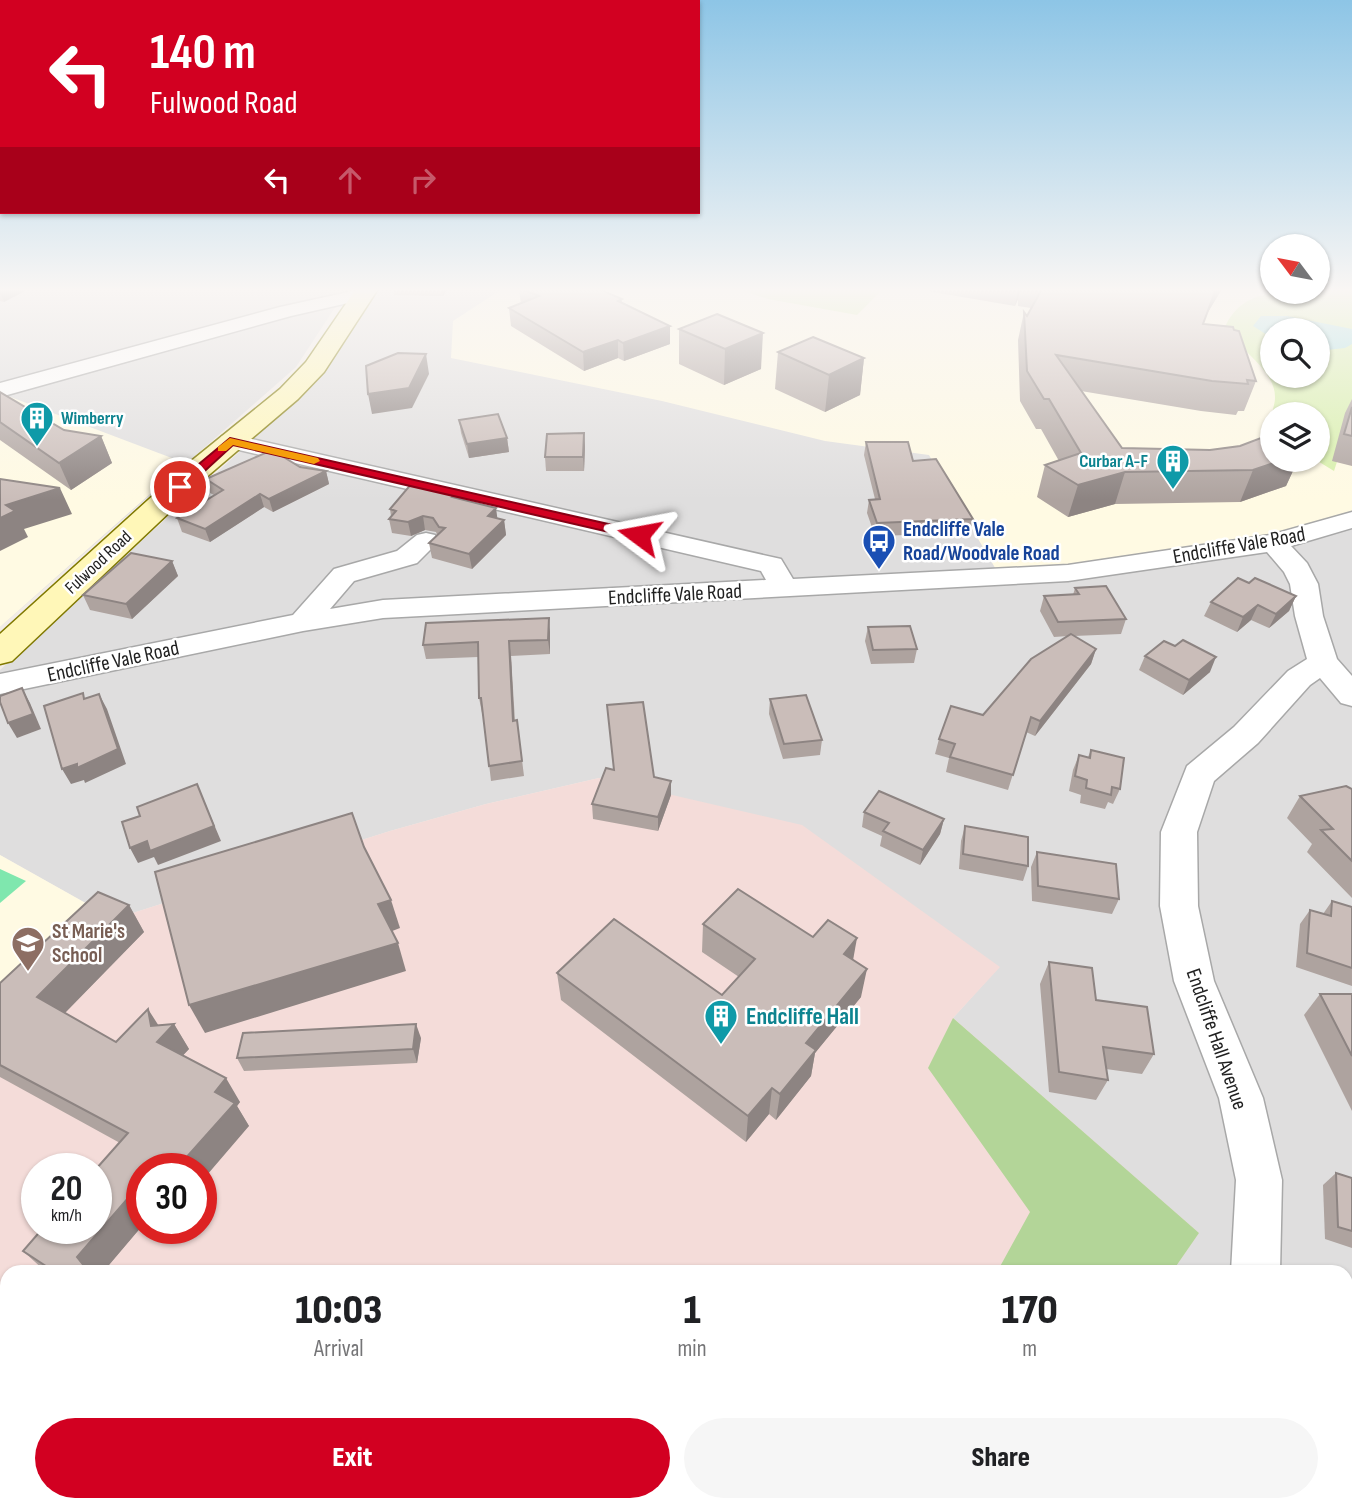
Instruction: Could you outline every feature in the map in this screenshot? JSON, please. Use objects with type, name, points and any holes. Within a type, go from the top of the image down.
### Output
[{"type":"street","points":[[0,390],[111,360]]},
{"type":"street","name":"Fulwood Road","points":[[0,653],[230,442],[289,394],[321,360]]},
{"type":"street","points":[[230,442],[771,565],[785,588]]},
{"type":"street","name":"Endcliffe Vale Road","points":[[0,684],[303,622],[383,609],[1068,573],[1273,543],[1352,520]]},
{"type":"street","points":[[303,622],[344,575],[407,556],[426,541]]},
{"type":"street","points":[[1273,543],[1297,569],[1304,584],[1309,616],[1323,662],[1352,696]]},
{"type":"street","name":"Endcliffe Hall Avenue","points":[[1256,1265],[1259,1180],[1241,1098],[1194,981],[1179,906],[1179,832],[1199,775],[1247,735],[1299,678],[1323,662]]},
{"type":"shaded area","points":[[0,360],[301,360],[296,367],[0,627]]},
{"type":"shaded area","points":[[331,360],[1260,360],[1260,388],[1330,388],[1330,360],[1352,360],[1352,1265],[1177,1265],[1198,1233],[953,1018],[999,967],[599,778],[486,804],[390,831],[114,919],[0,855],[0,670],[316,382]]},
{"type":"shaded area","points":[[458,360],[1260,360],[1260,388],[1330,388],[1330,360],[1352,360],[1352,514],[1132,569],[1001,578],[929,455],[825,441],[662,401]]},
{"type":"shaded area","points":[[0,393],[185,463],[0,627]]},
{"type":"shaded area","points":[[599,778],[802,825],[1000,967],[953,1018],[1199,1233],[1177,1265],[0,1265],[0,1028],[114,919],[390,831],[486,804]]},
{"type":"shaded area","name":"St Marie's School","points":[[0,855],[114,919],[0,1028]]},
{"type":"green space","points":[[1330,360],[1352,360],[1352,415],[1334,471],[1330,469],[1330,402],[1274,402],[1274,388],[1330,388]]},
{"type":"green space","points":[[0,869],[26,881],[0,903]]},
{"type":"green space","points":[[953,1018],[1199,1233],[1177,1265],[1001,1265],[1030,1212],[928,1068]]},
{"type":"building","points":[[382,360],[423,360],[409,388],[368,394],[366,366]]},
{"type":"building","points":[[795,360],[861,360],[829,375]]},
{"type":"building","points":[[1026,360],[1059,360],[1122,448],[1210,450],[1240,446],[1260,438],[1260,468],[1253,470],[1125,472],[1078,485],[1045,465],[1081,453],[1049,399],[1044,399],[1027,371]]},
{"type":"building","points":[[1083,360],[1249,360],[1256,381],[1247,380],[1248,384],[1212,381]]},
{"type":"building","points":[[0,392],[64,430],[101,436],[59,463],[0,422]]},
{"type":"building","points":[[1352,407],[1352,436],[1344,434]]},
{"type":"building","points":[[498,414],[507,438],[467,444],[459,420]]},
{"type":"building","points":[[584,433],[583,457],[545,457],[547,434]]},
{"type":"building","points":[[866,442],[908,442],[913,461],[936,459],[973,519],[877,523],[869,500],[880,499]]},
{"type":"building","points":[[272,450],[300,467],[326,471],[269,499],[260,494],[205,529],[177,518],[223,490],[206,479]]},
{"type":"building","points":[[0,479],[60,488],[6,505],[15,511],[0,518]]},
{"type":"building","points":[[412,483],[458,490],[452,497],[496,508],[488,516],[504,520],[469,554],[429,543],[445,528],[439,527],[433,518],[423,516],[408,522],[389,519],[396,511],[390,509]]},
{"type":"building","points":[[131,553],[172,561],[126,604],[83,595]]},
{"type":"building","points":[[1238,578],[1249,583],[1255,578],[1296,596],[1276,614],[1258,605],[1243,617],[1211,602]]},
{"type":"building","points":[[1106,586],[1126,619],[1058,622],[1044,596],[1079,594],[1075,588]]},
{"type":"building","points":[[549,618],[548,640],[509,641],[513,721],[517,720],[522,761],[489,766],[479,698],[478,642],[423,645],[426,623]]},
{"type":"building","points":[[910,626],[917,649],[873,650],[868,627]]},
{"type":"building","points":[[1071,634],[1096,649],[1040,721],[1031,717],[1013,775],[950,757],[955,744],[939,739],[951,706],[983,715],[1031,659]]},
{"type":"building","points":[[1183,640],[1216,657],[1189,680],[1145,656],[1164,641],[1175,646]]},
{"type":"building","points":[[22,688],[33,714],[8,723],[0,696]]},
{"type":"building","points":[[83,693],[84,699],[99,694],[118,749],[77,768],[77,764],[62,769],[44,706]]},
{"type":"building","points":[[806,695],[822,740],[784,744],[770,699]]},
{"type":"building","points":[[643,702],[654,777],[671,781],[658,817],[592,804],[606,768],[614,770],[607,705]]},
{"type":"building","points":[[1091,750],[1124,758],[1120,789],[1112,787],[1111,795],[1086,788],[1087,780],[1075,776],[1079,755],[1090,758]]},
{"type":"building","points":[[197,784],[214,826],[150,851],[147,841],[130,848],[122,822],[140,816],[137,807]]},
{"type":"building","points":[[1346,786],[1352,789],[1352,861],[1321,830],[1333,829],[1300,796]]},
{"type":"building","points":[[879,791],[944,819],[923,850],[883,831],[889,823],[864,812]]},
{"type":"building","points":[[352,813],[364,847],[391,900],[378,904],[398,943],[189,1005],[155,872]]},
{"type":"building","points":[[965,826],[1028,837],[1028,866],[963,854]]},
{"type":"building","points":[[1037,852],[1116,864],[1119,899],[1038,886]]},
{"type":"building","name":"Endcliffe Hall","points":[[738,889],[813,937],[828,920],[857,938],[844,954],[867,969],[806,1043],[816,1050],[780,1094],[772,1088],[748,1116],[557,973],[614,919],[722,995],[755,959],[703,924]]},
{"type":"building","points":[[98,892],[129,905],[37,997],[116,1042],[148,1009],[151,1026],[174,1024],[157,1042],[226,1078],[215,1092],[235,1103],[190,1153],[126,1153],[126,1200],[112,1217],[110,1153],[128,1133],[0,1065],[0,983]]},
{"type":"building","points":[[1332,901],[1352,907],[1352,968],[1307,953],[1310,910],[1331,916]]},
{"type":"building","points":[[1049,962],[1092,968],[1096,1000],[1147,1007],[1154,1054],[1103,1047],[1108,1080],[1059,1072]]},
{"type":"building","points":[[1320,994],[1352,994],[1352,1056]]},
{"type":"building","points":[[416,1024],[413,1049],[237,1058],[243,1033]]},
{"type":"building","points":[[1336,1173],[1352,1178],[1352,1231],[1338,1227]]},
{"type":"building","points":[[29,1244],[88,1244],[77,1257],[83,1265],[44,1265],[23,1251]]},
{"type":"slow traffic","points":[[222,449],[230,442],[314,461]]},
{"type":"place","name":"Wimberry","points":[[37,448]]},
{"type":"place","name":"Curbar A-F","points":[[1173,491]]},
{"type":"place","name":"Endcliffe Vale Road/Woodvale Road","points":[[879,571]]},
{"type":"place","name":"St Marie's School","points":[[28,973]]},
{"type":"place","name":"Endcliffe Hall","points":[[721,1046]]},
{"type":"route","points":[[180,487],[230,442],[639,535]]}]
